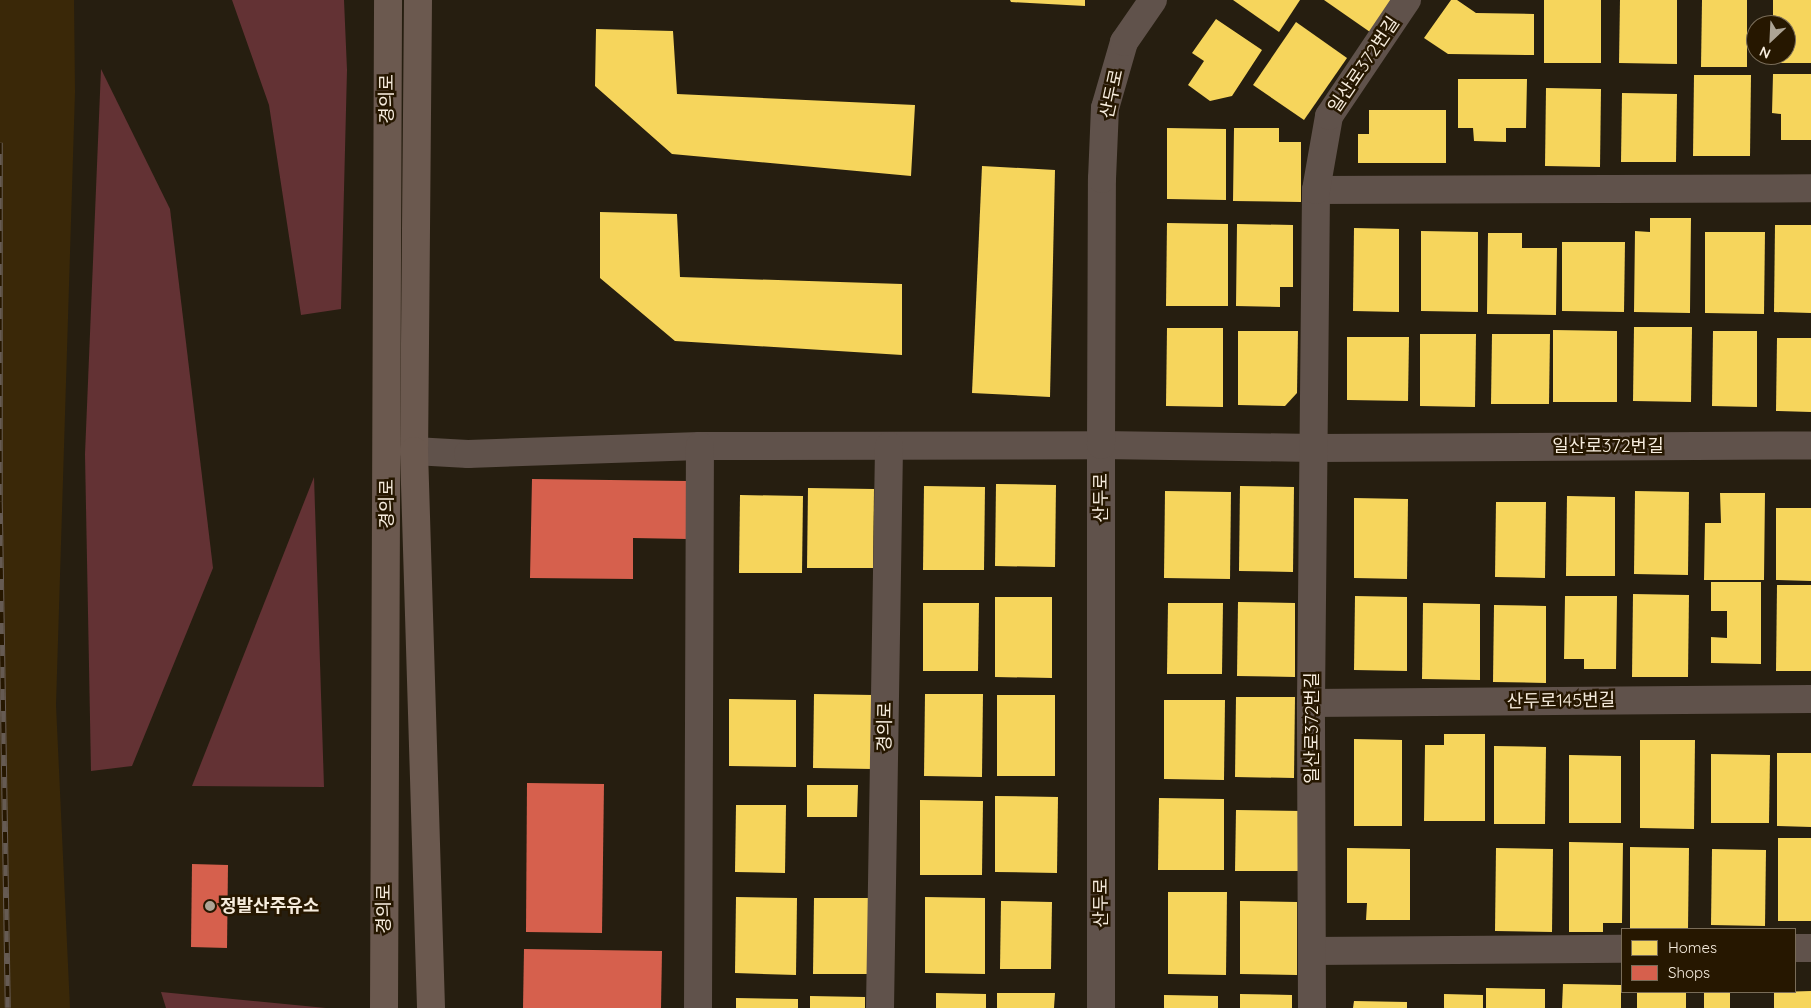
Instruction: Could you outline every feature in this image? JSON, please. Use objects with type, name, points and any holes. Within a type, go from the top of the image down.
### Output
[{"type":"main road","name":"경의로","points":[[384,1008],[388,0]]},
{"type":"main road","name":"경의로","points":[[418,0],[414,451],[431,1008]]},
{"type":"street","name":"산두로","points":[[1101,1008],[1102,179],[1105,108],[1124,42],[1153,0]]},
{"type":"street","name":"일산로372번길","points":[[1312,1008],[1311,703],[1316,190],[1329,116],[1407,0]]},
{"type":"street","points":[[1316,190],[1811,188]]},
{"type":"street","points":[[414,451],[468,454],[700,446],[1101,445]]},
{"type":"street","name":"일산로372번길","points":[[1101,445],[1314,448],[1811,445]]},
{"type":"street","points":[[698,1008],[700,446]]},
{"type":"street","name":"경의로","points":[[880,1008],[889,446]]},
{"type":"street","name":"산두로145번길","points":[[1311,703],[1811,699]]},
{"type":"street","points":[[1796,948],[1811,948]]},
{"type":"street","points":[[1312,950],[1621,949]]},
{"type":"shaded area","points":[[0,0],[74,0],[75,92],[56,705],[70,1008],[0,1008]]},
{"type":"shaded area","points":[[232,0],[344,0],[347,70],[341,309],[301,315],[269,105]]},
{"type":"shaded area","points":[[101,69],[170,209],[213,568],[132,766],[91,771],[85,454]]},
{"type":"shaded area","points":[[314,477],[324,787],[192,786]]},
{"type":"shaded area","points":[[161,992],[326,1008],[166,1008]]},
{"type":"building: Homes","points":[[1010,0],[1085,0],[1085,6],[1011,2]]},
{"type":"building: Homes","points":[[1233,0],[1300,0],[1279,32]]},
{"type":"building: Homes","points":[[1324,0],[1392,0],[1370,32]]},
{"type":"building: Homes","points":[[1451,0],[1457,0],[1476,13],[1534,14],[1534,55],[1448,54],[1424,38]]},
{"type":"building: Homes","points":[[1544,0],[1601,0],[1601,63],[1544,63]]},
{"type":"building: Homes","points":[[1620,0],[1677,0],[1677,64],[1619,63]]},
{"type":"building: Homes","points":[[1702,0],[1747,0],[1747,67],[1701,67]]},
{"type":"building: Homes","points":[[1773,0],[1811,0],[1811,63],[1796,63],[1796,15],[1773,15]]},
{"type":"building: Homes","points":[[1216,19],[1262,50],[1232,96],[1210,101],[1188,85],[1204,61],[1192,53]]},
{"type":"building: Homes","points":[[1296,22],[1347,58],[1304,120],[1253,85]]},
{"type":"building: Homes","points":[[596,29],[673,31],[677,94],[915,105],[911,176],[672,154],[595,86]]},
{"type":"building: Homes","points":[[1773,74],[1811,74],[1811,140],[1781,140],[1781,114],[1772,113]]},
{"type":"building: Homes","points":[[1694,75],[1751,75],[1750,156],[1693,156]]},
{"type":"building: Homes","points":[[1458,79],[1527,79],[1526,128],[1506,128],[1506,142],[1474,141],[1473,128],[1458,128]]},
{"type":"building: Homes","points":[[1546,88],[1601,89],[1600,167],[1545,166]]},
{"type":"building: Homes","points":[[1622,93],[1677,94],[1676,162],[1621,162]]},
{"type":"building: Homes","points":[[1369,110],[1446,110],[1446,163],[1358,163],[1358,134],[1369,134]]},
{"type":"building: Homes","points":[[1167,128],[1226,129],[1226,200],[1167,199]]},
{"type":"building: Homes","points":[[1234,128],[1279,128],[1279,142],[1301,142],[1301,202],[1233,201]]},
{"type":"building: Homes","points":[[982,166],[1055,170],[1050,397],[972,393]]},
{"type":"building: Homes","points":[[600,212],[677,214],[680,277],[902,284],[902,355],[675,341],[600,278]]},
{"type":"building: Homes","points":[[1650,218],[1691,218],[1690,313],[1634,312],[1635,231],[1650,232]]},
{"type":"building: Homes","points":[[1167,223],[1228,224],[1228,306],[1166,306]]},
{"type":"building: Homes","points":[[1237,224],[1293,225],[1293,287],[1280,287],[1280,307],[1236,306]]},
{"type":"building: Homes","points":[[1775,225],[1811,225],[1811,313],[1774,312]]},
{"type":"building: Homes","points":[[1354,228],[1399,229],[1399,312],[1353,311]]},
{"type":"building: Homes","points":[[1421,231],[1478,232],[1478,312],[1421,311]]},
{"type":"building: Homes","points":[[1705,232],[1765,232],[1764,314],[1705,313]]},
{"type":"building: Homes","points":[[1488,233],[1522,233],[1522,248],[1557,248],[1556,315],[1487,314]]},
{"type":"building: Homes","points":[[1562,242],[1625,242],[1624,312],[1562,311]]},
{"type":"building: Homes","points":[[1634,327],[1692,327],[1691,402],[1633,401]]},
{"type":"building: Homes","points":[[1167,328],[1223,328],[1223,407],[1166,406]]},
{"type":"building: Homes","points":[[1553,330],[1617,331],[1617,402],[1553,402]]},
{"type":"building: Homes","points":[[1238,331],[1298,331],[1297,393],[1285,406],[1238,405]]},
{"type":"building: Homes","points":[[1713,331],[1757,331],[1757,407],[1712,406]]},
{"type":"building: Homes","points":[[1420,334],[1476,334],[1475,407],[1420,406]]},
{"type":"building: Homes","points":[[1492,334],[1550,334],[1549,404],[1491,404]]},
{"type":"building: Homes","points":[[1347,337],[1409,337],[1408,401],[1347,400]]},
{"type":"building: Homes","points":[[1777,338],[1811,338],[1811,412],[1776,411]]},
{"type":"building: Homes","points":[[996,484],[1056,485],[1055,567],[995,566]]},
{"type":"building: Homes","points":[[924,486],[985,487],[984,570],[923,570]]},
{"type":"building: Homes","points":[[1240,486],[1294,487],[1293,572],[1239,571]]},
{"type":"building: Homes","points":[[808,488],[874,489],[873,568],[807,568]]},
{"type":"building: Homes","points":[[1165,491],[1231,492],[1230,579],[1164,578]]},
{"type":"building: Homes","points":[[1635,491],[1689,492],[1688,575],[1634,574]]},
{"type":"building: Homes","points":[[1720,493],[1765,493],[1764,580],[1704,580],[1705,523],[1721,523]]},
{"type":"building: Homes","points":[[740,495],[803,496],[802,573],[739,573]]},
{"type":"building: Homes","points":[[1567,496],[1615,497],[1615,576],[1566,576]]},
{"type":"building: Homes","points":[[1354,498],[1408,499],[1407,579],[1354,578]]},
{"type":"building: Homes","points":[[1496,502],[1546,502],[1545,578],[1495,577]]},
{"type":"building: Homes","points":[[1776,508],[1811,508],[1811,581],[1776,580]]},
{"type":"building: Homes","points":[[1711,582],[1761,582],[1761,664],[1711,663],[1711,637],[1727,638],[1727,611],[1711,611]]},
{"type":"building: Homes","points":[[1777,585],[1811,585],[1811,671],[1776,671]]},
{"type":"building: Homes","points":[[1633,594],[1689,595],[1688,677],[1632,677]]},
{"type":"building: Homes","points":[[1355,596],[1407,597],[1407,671],[1354,670]]},
{"type":"building: Homes","points":[[1565,596],[1617,596],[1616,669],[1584,669],[1584,659],[1564,659]]},
{"type":"building: Homes","points":[[995,597],[1052,597],[1052,678],[995,677]]},
{"type":"building: Homes","points":[[1238,602],[1295,603],[1295,677],[1237,676]]},
{"type":"building: Homes","points":[[923,603],[979,603],[978,671],[923,671]]},
{"type":"building: Homes","points":[[1168,603],[1223,603],[1222,674],[1167,674]]},
{"type":"building: Homes","points":[[1423,603],[1480,604],[1480,680],[1422,679]]},
{"type":"building: Homes","points":[[1494,605],[1546,606],[1546,683],[1493,682]]},
{"type":"building: Homes","points":[[814,694],[873,695],[872,769],[813,768]]},
{"type":"building: Homes","points":[[925,694],[983,694],[982,777],[924,776]]},
{"type":"building: Homes","points":[[997,695],[1055,695],[1055,776],[997,776]]},
{"type":"building: Homes","points":[[1236,697],[1295,697],[1294,778],[1235,777]]},
{"type":"building: Homes","points":[[729,699],[796,700],[796,767],[729,766]]},
{"type":"building: Homes","points":[[1164,700],[1225,700],[1224,780],[1164,779]]},
{"type":"building: Homes","points":[[1444,734],[1485,734],[1485,821],[1424,821],[1425,745],[1444,745]]},
{"type":"building: Homes","points":[[1354,739],[1402,740],[1402,826],[1354,826]]},
{"type":"building: Homes","points":[[1640,740],[1695,740],[1694,829],[1640,828]]},
{"type":"building: Homes","points":[[1494,746],[1546,747],[1545,824],[1494,824]]},
{"type":"building: Homes","points":[[1777,753],[1811,753],[1811,827],[1777,826]]},
{"type":"building: Homes","points":[[1711,754],[1770,755],[1769,823],[1711,823]]},
{"type":"building: Homes","points":[[1569,755],[1621,756],[1621,823],[1569,823]]},
{"type":"building: Homes","points":[[807,785],[858,785],[857,817],[807,817]]},
{"type":"building: Homes","points":[[995,796],[1058,797],[1057,873],[995,872]]},
{"type":"building: Homes","points":[[1159,798],[1224,799],[1224,870],[1158,870]]},
{"type":"building: Homes","points":[[920,800],[983,801],[982,875],[920,875]]},
{"type":"building: Homes","points":[[736,805],[786,805],[785,873],[735,872]]},
{"type":"building: Homes","points":[[1236,810],[1302,811],[1302,871],[1235,871]]},
{"type":"building: Homes","points":[[1778,838],[1811,838],[1811,921],[1778,921]]},
{"type":"building: Homes","points":[[1569,842],[1623,843],[1622,923],[1603,923],[1603,932],[1569,932]]},
{"type":"building: Homes","points":[[1630,847],[1689,848],[1688,928],[1630,928]]},
{"type":"building: Homes","points":[[1347,848],[1410,849],[1410,920],[1366,920],[1367,903],[1347,903]]},
{"type":"building: Homes","points":[[1496,848],[1553,849],[1552,932],[1495,931]]},
{"type":"building: Homes","points":[[1712,849],[1766,850],[1765,926],[1711,925]]},
{"type":"building: Homes","points":[[1168,892],[1227,892],[1226,975],[1168,974]]},
{"type":"building: Homes","points":[[736,897],[797,898],[796,975],[735,973]]},
{"type":"building: Homes","points":[[925,897],[985,898],[985,974],[925,973]]},
{"type":"building: Homes","points":[[814,898],[869,898],[869,974],[813,974]]},
{"type":"building: Homes","points":[[1001,901],[1052,902],[1051,969],[1000,969]]},
{"type":"building: Homes","points":[[1240,901],[1297,902],[1297,975],[1240,974]]},
{"type":"building: Homes","points":[[1563,984],[1621,985],[1621,1008],[1562,1008]]},
{"type":"building: Homes","points":[[1486,988],[1545,989],[1545,1008],[1486,1008]]},
{"type":"building: Homes","points":[[1796,991],[1811,991],[1811,1008],[1774,1008],[1774,993],[1796,993]]},
{"type":"building: Homes","points":[[936,993],[986,994],[986,1008],[936,1008]]},
{"type":"building: Homes","points":[[997,993],[1055,993],[1054,1008],[997,1008]]},
{"type":"building: Homes","points":[[1637,993],[1686,993],[1686,1008],[1637,1008]]},
{"type":"building: Homes","points":[[1704,993],[1730,993],[1730,1008],[1704,1008]]},
{"type":"building: Homes","points":[[1240,994],[1292,995],[1292,1008],[1240,1008]]},
{"type":"building: Homes","points":[[1444,994],[1483,995],[1483,1008],[1444,1008]]},
{"type":"building: Homes","points":[[1164,995],[1218,996],[1218,1008],[1164,1008]]},
{"type":"building: Homes","points":[[810,996],[865,997],[865,1008],[810,1008]]},
{"type":"building: Homes","points":[[736,998],[798,999],[798,1008],[736,1008]]},
{"type":"building: Homes","points":[[1354,1001],[1407,1002],[1407,1008],[1353,1008]]},
{"type":"building: Shops","points":[[532,479],[688,481],[688,539],[633,538],[633,579],[530,578]]},
{"type":"building: Shops","points":[[527,783],[604,784],[602,933],[526,932]]},
{"type":"building: Shops","name":"정발산주유소","points":[[192,864],[228,865],[227,948],[191,947]]},
{"type":"building: Shops","points":[[524,949],[662,951],[661,1008],[523,1008]]},
{"type":"railway","points":[[0,143],[0,502],[8,1008]]},
{"type":"place","name":"정발산주유소","points":[[210,906]]}]
